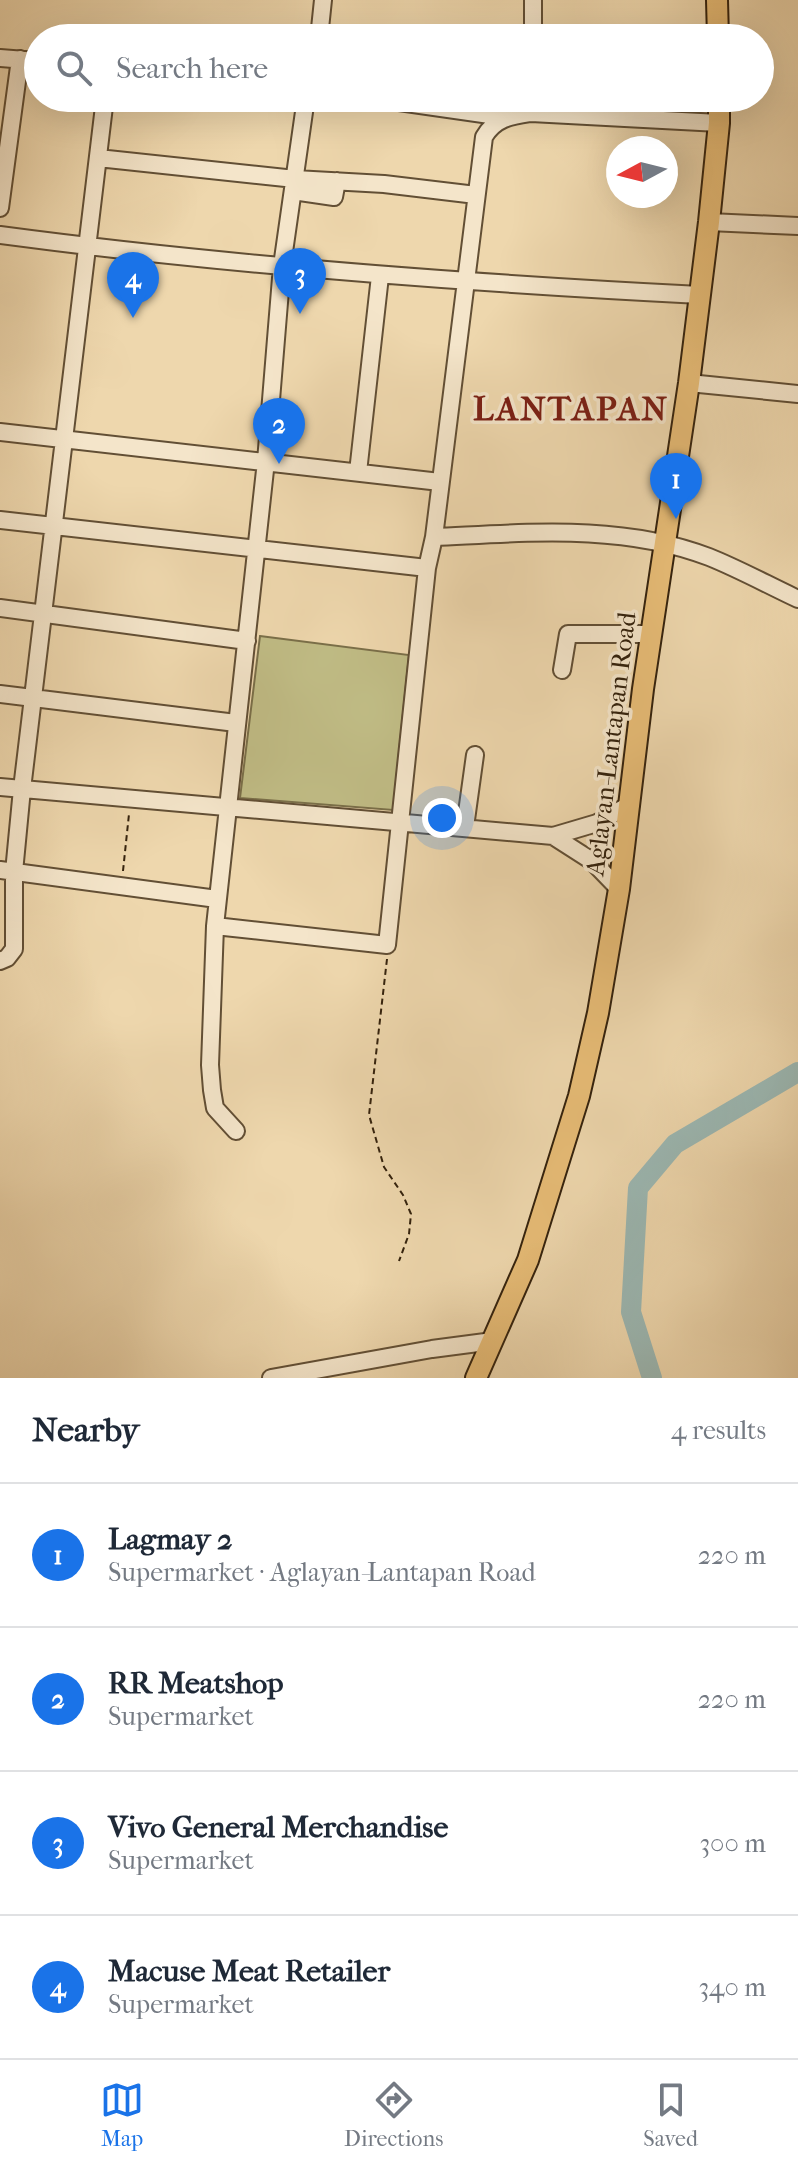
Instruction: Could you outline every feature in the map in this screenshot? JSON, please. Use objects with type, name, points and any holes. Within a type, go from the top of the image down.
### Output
[{"type":"main road","points":[[717,0],[718,24]]},
{"type":"main road","name":"Aglayan-Lantapan Road","points":[[476,1378],[528,1260],[579,1096],[598,1013],[619,889],[663,545],[689,383],[719,112]]},
{"type":"street","points":[[320,24],[323,0]]},
{"type":"street","points":[[533,0],[533,24]]},
{"type":"street","points":[[0,58],[24,59]]},
{"type":"street","points":[[0,208],[20,59]]},
{"type":"street","points":[[0,961],[14,949],[7,871],[34,698],[85,246],[103,112]]},
{"type":"street","points":[[236,1131],[215,1108],[212,1090],[210,1065],[215,926],[257,550],[282,266],[304,112]]},
{"type":"street","points":[[469,112],[504,117]]},
{"type":"street","points":[[215,926],[387,945],[427,568],[434,537],[484,137],[491,126],[515,112]]},
{"type":"street","points":[[604,112],[719,123]]},
{"type":"street","points":[[98,158],[294,185],[334,197],[337,181],[476,195]]},
{"type":"street","points":[[709,222],[798,226]]},
{"type":"street","points":[[0,235],[380,276],[700,295]]},
{"type":"street","points":[[358,472],[380,276]]},
{"type":"street","points":[[689,383],[798,394]]},
{"type":"street","points":[[0,432],[440,482]]},
{"type":"street","points":[[0,520],[427,568]]},
{"type":"street","points":[[434,537],[562,531],[601,533],[708,557],[798,599]]},
{"type":"street","points":[[0,608],[247,641]]},
{"type":"street","points":[[562,670],[568,634],[651,634]]},
{"type":"street","points":[[0,694],[236,723]]},
{"type":"street","points":[[465,827],[475,755]]},
{"type":"street","points":[[0,787],[553,836],[597,823],[631,804]]},
{"type":"street","points":[[553,836],[592,861],[619,889]]},
{"type":"street","points":[[7,871],[217,899]]},
{"type":"street","points":[[271,1378],[493,1341]]},
{"type":"path","points":[[122,885],[131,800]]},
{"type":"path","points":[[387,945],[385,989],[369,1115],[384,1167],[403,1195],[411,1214],[409,1234],[399,1261]]},
{"type":"shaded area","points":[[260,636],[409,655],[393,810],[240,798]]},
{"type":"waterway","points":[[652,1378],[631,1312],[638,1188],[675,1144],[798,1072]]},
{"type":"place","name":"Vivo General Merchandise","points":[[300,314]]},
{"type":"place","name":"Macuse Meat Retailer","points":[[133,318]]},
{"type":"place","name":"RR Meatshop","points":[[279,464]]},
{"type":"place","name":"Lagmay 2","points":[[676,519]]},
{"type":"district","name":"LANTAPAN","points":[[571,409]]}]
